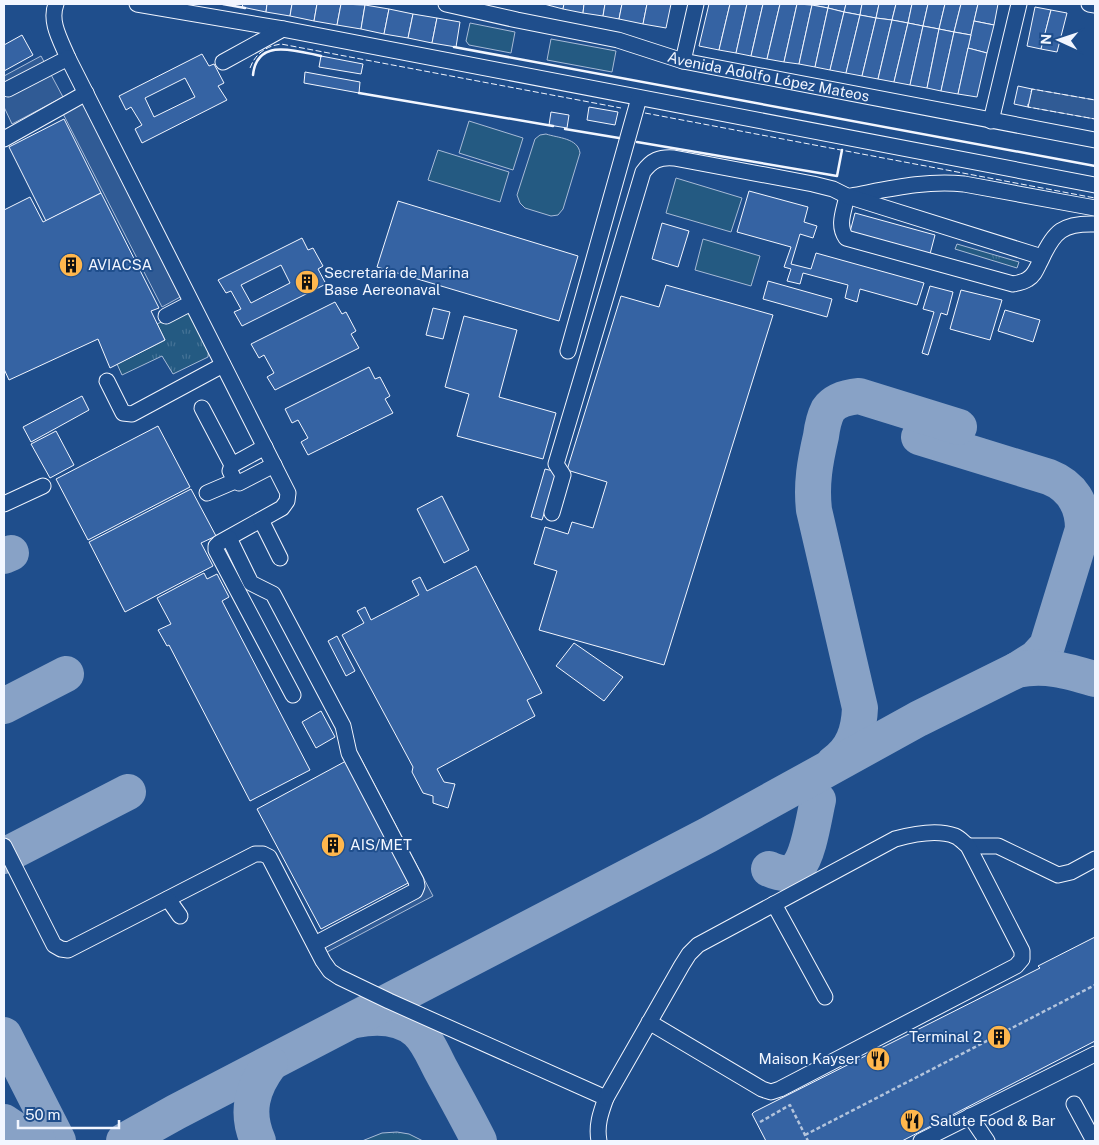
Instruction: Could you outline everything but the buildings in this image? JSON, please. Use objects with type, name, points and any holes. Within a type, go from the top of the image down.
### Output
[{"type":"street","points":[[56,4],[54,22],[68,58],[288,493],[287,501],[282,508],[219,543],[216,546],[216,550],[293,695]]},
{"type":"street","points":[[137,4],[283,29],[1095,185]]},
{"type":"street","points":[[683,60],[696,4]]},
{"type":"street","points":[[991,121],[1019,4]]},
{"type":"street","points":[[1089,4],[1095,5]]},
{"type":"street","name":"Avenida Adolfo López Mateos","points":[[456,5],[517,20],[618,40],[683,60],[1095,140]]},
{"type":"street","points":[[224,62],[283,29]]},
{"type":"street","points":[[8,89],[68,58]]},
{"type":"street","points":[[4,139],[86,93]]},
{"type":"street","points":[[568,351],[639,98]]},
{"type":"street","points":[[552,512],[562,475],[556,464],[568,421],[643,172],[650,162],[661,158],[674,158],[833,189],[847,196],[1042,257]]},
{"type":"street","points":[[847,196],[923,183],[944,182],[1095,208]]},
{"type":"street","points":[[847,196],[840,224],[846,238],[1013,284],[1027,281],[1034,274],[1054,235],[1064,228],[1078,224],[1095,224]]},
{"type":"street","points":[[166,316],[191,303]]},
{"type":"street","points":[[107,381],[123,413],[132,414],[223,366]]},
{"type":"street","points":[[202,408],[232,465]]},
{"type":"street","points":[[236,481],[230,471],[232,465],[265,447]]},
{"type":"street","points":[[207,493],[236,481],[239,483],[243,482],[274,465]]},
{"type":"street","points":[[4,504],[43,486]]},
{"type":"street","points":[[261,520],[280,558]]},
{"type":"street","points":[[229,538],[251,583],[273,594],[343,726],[349,754],[416,881],[417,886],[415,890],[315,944]]},
{"type":"street","points":[[599,1141],[600,1114],[606,1098],[649,1022],[686,960],[698,945],[894,839],[916,834],[946,834],[957,837],[968,846],[1022,951],[1022,959],[1016,966],[780,1090],[771,1092],[762,1089],[649,1022]]},
{"type":"street","points":[[4,846],[54,945],[68,950],[255,854],[263,854],[269,858],[330,971],[389,1001],[606,1098]]},
{"type":"street","points":[[968,846],[998,846],[1058,875],[1071,872],[1095,859]]},
{"type":"street","points":[[168,899],[180,916]]},
{"type":"street","points":[[774,904],[825,997]]},
{"type":"street","points":[[921,1141],[1095,1054]]},
{"type":"street","points":[[1074,1104],[1094,1141]]},
{"type":"street","points":[[970,1116],[987,1141]]},
{"type":"path","points":[[805,1135],[1095,985]]},
{"type":"path","points":[[760,1122],[790,1105],[808,1141]]},
{"type":"green space","points":[[470,23],[515,32],[511,53],[469,45],[466,41]]},
{"type":"green space","points":[[551,39],[616,51],[612,72],[547,60]]},
{"type":"green space","points":[[469,121],[523,138],[513,170],[459,153]]},
{"type":"green space","points":[[546,134],[572,141],[576,144],[580,153],[563,209],[558,215],[551,216],[525,208],[520,203],[517,195],[535,139],[540,135]]},
{"type":"green space","points":[[438,150],[509,172],[500,202],[428,180]]},
{"type":"green space","points":[[676,178],[742,198],[731,232],[666,213]]},
{"type":"green space","points":[[703,239],[760,256],[751,286],[695,270]]},
{"type":"green space","points":[[957,244],[1019,262],[1017,268],[955,249]]},
{"type":"green space","points":[[190,312],[209,344],[208,357],[173,374],[162,356],[122,375],[117,364],[165,340],[157,324],[180,313]]},
{"type":"green space","points":[[397,1132],[409,1134],[423,1141],[362,1141],[382,1133]]},
{"type":"shaded area","points":[[41,56],[63,97],[12,124],[4,107],[4,76]]},
{"type":"shaded area","points":[[1032,89],[1095,100],[1095,119],[1028,107]]},
{"type":"shaded area","points":[[78,92],[182,296],[162,307],[57,102]]},
{"type":"shaded area","points":[[359,755],[433,896],[327,952],[319,935],[413,885],[348,761]]},
{"type":"taxiway","points":[[834,763],[841,758],[854,739],[860,708],[814,510],[814,473],[825,416],[828,410],[838,401],[859,396],[959,427]]},
{"type":"taxiway","points":[[919,437],[1049,477],[1064,485],[1075,497],[1078,504],[1083,529],[1047,646],[1036,658],[1017,670]]},
{"type":"taxiway","points":[[4,556],[11,553]]},
{"type":"taxiway","points":[[124,1141],[176,1112],[708,835],[918,719],[1017,670],[1047,668],[1095,679]]},
{"type":"taxiway","points":[[4,706],[66,674]]},
{"type":"taxiway","points":[[4,856],[128,792]]},
{"type":"taxiway","points":[[769,869],[780,873],[788,873],[798,867],[808,845],[818,800]]},
{"type":"taxiway","points":[[355,1020],[388,1018],[403,1022],[417,1031],[430,1049],[479,1141]]},
{"type":"taxiway","points":[[4,1035],[58,1141]]},
{"type":"taxiway","points":[[258,1141],[252,1120],[252,1101],[259,1082],[270,1064]]},
{"type":"taxiway","points":[[4,1122],[38,1141]]},
{"type":"fence","points":[[250,68],[262,52],[281,44],[621,108]]},
{"type":"fence","points":[[1031,92],[1032,89],[1095,100]]},
{"type":"fence","points":[[1028,104],[1028,107],[1095,119]]},
{"type":"fence","points":[[645,113],[1095,198]]},
{"type":"wall","points":[[223,4],[245,8]]},
{"type":"wall","points":[[454,47],[1095,166]]},
{"type":"wall","points":[[253,75],[256,63],[262,55],[270,51],[280,49],[321,56]]},
{"type":"wall","points":[[359,93],[553,126]]},
{"type":"wall","points":[[565,129],[619,138]]},
{"type":"wall","points":[[637,142],[837,176],[842,150]]},
{"type":"place","name":"AVIACSA","points":[[71,265]]},
{"type":"place","name":"Secretaría de Marina Base Aereonaval","points":[[307,282]]},
{"type":"place","name":"AIS/MET","points":[[333,845]]},
{"type":"place","name":"Terminal 2","points":[[999,1037]]},
{"type":"place","name":"Maison Kayser","points":[[878,1059]]},
{"type":"place","name":"Salute Food & Bar","points":[[912,1121]]}]
